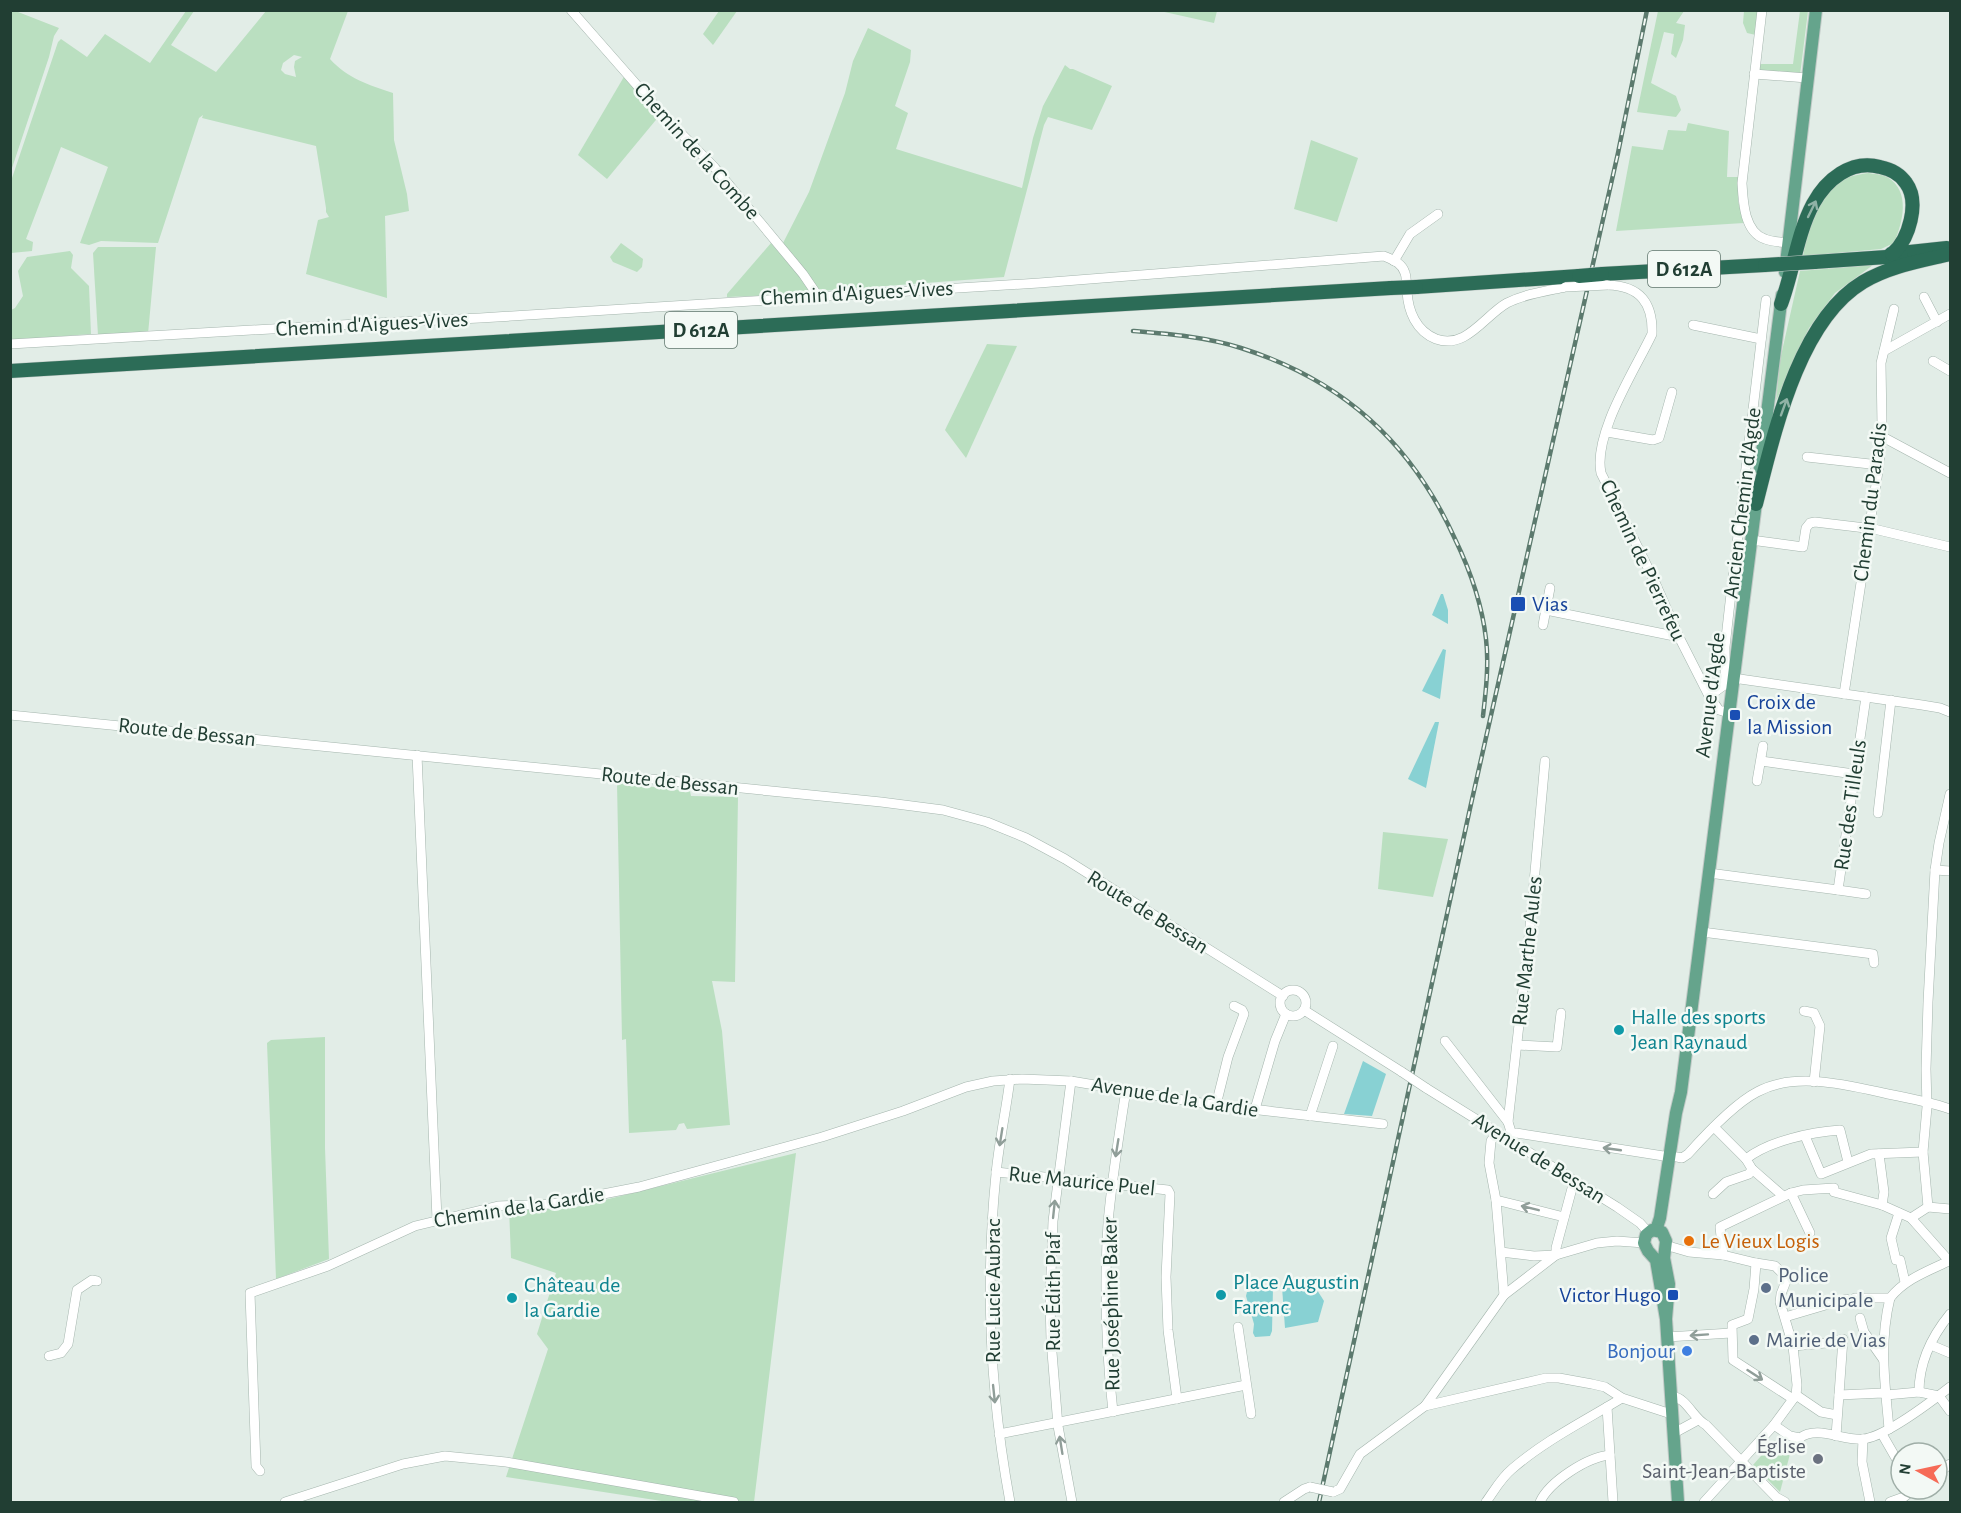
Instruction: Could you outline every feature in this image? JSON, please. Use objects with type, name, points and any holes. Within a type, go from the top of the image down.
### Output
[{"type":"highway","points":[[1781,304],[1790,280],[1801,236],[1813,205],[1825,185],[1846,170],[1870,164],[1891,169],[1907,184],[1912,203],[1911,223],[1905,239],[1885,255]]},
{"type":"highway","name":"D 612A","points":[[10,371],[1579,276],[1605,279],[1814,262],[1950,247]]},
{"type":"highway","points":[[1756,504],[1782,412],[1813,335],[1824,317],[1840,299],[1862,282],[1885,271],[1950,253]]},
{"type":"highway","name":"D 612A","points":[[1885,255],[1950,253]]},
{"type":"main road","name":"Avenue d'Agde","points":[[1656,1241],[1683,1105],[1681,1092],[1789,243],[1816,10]]},
{"type":"main road","points":[[1656,1241],[1656,1260],[1660,1272],[1666,1318],[1678,1503]]},
{"type":"street","name":"Chemin de la Combe","points":[[571,10],[664,116],[715,168],[818,296]]},
{"type":"street","points":[[1762,10],[1742,183],[1743,201],[1754,232],[1764,239],[1789,243]]},
{"type":"street","points":[[1754,74],[1808,78]]},
{"type":"street","points":[[1394,261],[1410,234],[1438,214]]},
{"type":"street","name":"Chemin d'Aigues-Vives","points":[[10,344],[345,324],[473,319],[1039,283],[1365,257],[1384,256],[1394,261]]},
{"type":"street","name":"Chemin de Pierrefeu","points":[[1394,261],[1399,263],[1406,273],[1410,313],[1415,322],[1437,339],[1453,341],[1470,333],[1509,303],[1537,293],[1605,279],[1633,290],[1643,299],[1650,310],[1652,334],[1612,411],[1599,463],[1601,473],[1709,696],[1719,710],[1729,713]]},
{"type":"street","points":[[1924,297],[1937,322]]},
{"type":"street","name":"Ancien Chemin d'Agde","points":[[1709,696],[1725,681],[1725,647],[1766,300]]},
{"type":"street","name":"Chemin du Paradis","points":[[1844,694],[1879,465],[1881,363],[1894,309]]},
{"type":"street","points":[[1884,351],[1950,314]]},
{"type":"street","points":[[1693,325],[1761,339]]},
{"type":"street","points":[[1933,361],[1950,370]]},
{"type":"street","points":[[1607,432],[1653,440],[1659,438],[1672,392]]},
{"type":"street","points":[[1881,436],[1950,473]]},
{"type":"street","points":[[1807,458],[1879,465]]},
{"type":"street","points":[[1751,540],[1803,547],[1806,528],[1810,523],[1815,522],[1869,528],[1950,547]]},
{"type":"street","points":[[1544,625],[1550,588]]},
{"type":"street","points":[[1546,610],[1679,637]]},
{"type":"street","points":[[1733,678],[1891,700],[1940,708],[1950,712]]},
{"type":"street","name":"Rue des Tilleuls","points":[[1709,873],[1838,890],[1866,697]]},
{"type":"street","points":[[1878,813],[1891,700]]},
{"type":"street","name":"Route de Bessan","points":[[10,715],[417,754],[942,810],[987,822],[1026,838],[1282,996],[1290,991],[1302,994],[1306,1002],[1304,1010],[1426,1088]]},
{"type":"street","points":[[1757,781],[1763,746]]},
{"type":"street","points":[[417,754],[437,1219]]},
{"type":"street","points":[[1761,760],[1854,774]]},
{"type":"street","name":"Rue Marthe Aules","points":[[1511,1137],[1508,1122],[1545,761]]},
{"type":"street","points":[[1928,1207],[1923,1152],[1927,1102],[1928,1014],[1935,870],[1950,794]]},
{"type":"street","points":[[1935,870],[1950,870]]},
{"type":"street","points":[[1838,890],[1866,894]]},
{"type":"street","points":[[1702,932],[1873,954],[1874,963]]},
{"type":"street","points":[[1282,996],[1281,1008],[1286,1014],[1294,1016],[1304,1010]]},
{"type":"street","points":[[1216,1105],[1228,1057],[1244,1014],[1242,1010],[1234,1006]]},
{"type":"street","points":[[1804,1011],[1814,1013],[1820,1026],[1814,1082]]},
{"type":"street","points":[[1517,1045],[1557,1047],[1561,1013]]},
{"type":"street","points":[[1255,1109],[1275,1041],[1286,1014]]},
{"type":"street","points":[[1445,1041],[1508,1122]]},
{"type":"street","points":[[1310,1116],[1333,1046]]},
{"type":"street","name":"Avenue de la Gardie","points":[[966,1087],[1010,1079],[1071,1081],[1216,1105],[1383,1124]]},
{"type":"street","name":"Rue Lucie Aubrac","points":[[1010,1079],[996,1172],[990,1302],[993,1384],[1010,1503]]},
{"type":"street","name":"Rue Édith Piaf","points":[[1071,1081],[1057,1179],[1050,1299],[1058,1423],[1072,1503]]},
{"type":"street","points":[[1511,1137],[1516,1133],[1682,1158],[1743,1101],[1756,1093],[1765,1088],[1784,1084],[1814,1082],[1850,1086],[1950,1109]]},
{"type":"street","name":"Chemin de la Gardie","points":[[260,1471],[256,1466],[250,1293],[328,1266],[415,1226],[437,1219],[498,1206],[552,1204],[639,1187],[822,1137],[903,1111],[966,1087]]},
{"type":"street","name":"Avenue de Bessan","points":[[1426,1088],[1497,1132],[1511,1137],[1574,1181],[1617,1207],[1640,1223],[1656,1241]]},
{"type":"street","name":"Rue Joséphine Baker","points":[[1113,1412],[1106,1309],[1107,1256],[1112,1185],[1126,1090]]},
{"type":"street","points":[[1714,1128],[1746,1159],[1752,1169],[1787,1195],[1810,1233]]},
{"type":"street","points":[[1746,1159],[1757,1150],[1804,1136],[1840,1130],[1848,1162]]},
{"type":"street","points":[[1497,1132],[1491,1141],[1489,1163],[1496,1200],[1504,1295]]},
{"type":"street","points":[[1804,1136],[1821,1174],[1871,1154],[1923,1152]]},
{"type":"street","points":[[1879,1154],[1884,1192],[1882,1205]]},
{"type":"street","points":[[1713,1194],[1726,1182],[1749,1174],[1752,1169]]},
{"type":"street","points":[[1831,1170],[1834,1192],[1882,1205],[1911,1218],[1950,1262],[1905,1282],[1890,1298],[1883,1335],[1883,1359],[1886,1431],[1890,1441]]},
{"type":"street","name":"Rue Maurice Puel","points":[[996,1172],[1168,1190],[1170,1194],[1166,1258],[1168,1330],[1177,1399]]},
{"type":"street","points":[[1284,1503],[1295,1499],[1310,1487],[1333,1492],[1340,1489],[1360,1455],[1425,1406],[1504,1295],[1556,1255],[1574,1181]]},
{"type":"street","points":[[1723,1255],[1720,1227],[1787,1195],[1803,1190],[1834,1188]]},
{"type":"street","points":[[1496,1200],[1564,1217]]},
{"type":"street","points":[[1911,1218],[1928,1207],[1950,1209]]},
{"type":"street","points":[[1899,1213],[1891,1238],[1896,1260],[1900,1260],[1905,1282]]},
{"type":"street","points":[[1501,1252],[1534,1257],[1556,1255],[1597,1243],[1656,1241],[1689,1252],[1723,1255],[1776,1266],[1788,1276],[1780,1302],[1793,1346],[1797,1385],[1795,1397],[1774,1425],[1704,1503]]},
{"type":"street","points":[[1756,1263],[1748,1319],[1732,1325],[1732,1360],[1821,1412],[1837,1415]]},
{"type":"street","points":[[49,1356],[61,1353],[68,1344],[77,1290],[92,1280],[97,1281]]},
{"type":"street","points":[[1785,1317],[1851,1298],[1890,1298]]},
{"type":"street","points":[[1919,1392],[1922,1361],[1950,1314]]},
{"type":"street","points":[[1860,1318],[1864,1332],[1883,1359]]},
{"type":"street","points":[[1238,1327],[1251,1414]]},
{"type":"street","points":[[1667,1337],[1731,1333]]},
{"type":"street","points":[[1793,1346],[1843,1339],[1836,1436]]},
{"type":"street","points":[[1931,1345],[1950,1353]]},
{"type":"street","points":[[1425,1406],[1546,1378],[1559,1378],[1605,1387],[1622,1398],[1673,1413]]},
{"type":"street","points":[[999,1434],[1246,1385]]},
{"type":"street","points":[[1774,1425],[1790,1436],[1800,1438],[1805,1434],[1820,1433],[1863,1439],[1886,1431],[1950,1387]]},
{"type":"street","points":[[1839,1395],[1919,1392],[1939,1396],[1950,1411]]},
{"type":"street","points":[[1672,1396],[1683,1401],[1698,1420],[1706,1425],[1776,1497],[1785,1503]]},
{"type":"street","points":[[1486,1503],[1497,1485],[1511,1469],[1581,1421],[1622,1398]]},
{"type":"street","points":[[1606,1407],[1613,1503]]},
{"type":"street","points":[[1674,1433],[1698,1420]]},
{"type":"street","points":[[1863,1439],[1862,1462],[1870,1503]]},
{"type":"street","points":[[1540,1503],[1545,1491],[1585,1463],[1598,1456],[1610,1455]]},
{"type":"street","points":[[285,1503],[403,1464],[445,1456],[506,1462],[734,1503]]},
{"type":"green space","points":[[13,10],[59,28],[54,36],[11,171],[10,11]]},
{"type":"green space","points":[[1217,10],[1214,23],[1160,11]]},
{"type":"green space","points":[[186,11],[194,11],[171,45],[216,72],[266,11],[348,11],[330,59],[351,76],[393,93],[394,140],[407,194],[409,211],[385,216],[387,298],[306,274],[318,220],[329,217],[326,212],[316,146],[202,118],[203,115],[199,118],[158,243],[101,241],[89,245],[80,243],[108,167],[61,147],[26,239],[33,242],[32,251],[11,253],[11,181],[58,42],[61,39],[87,57],[105,34],[150,63]],"holes":[[[294,55],[302,57],[295,61],[296,77],[285,74],[281,70],[283,63]]]},
{"type":"green space","points":[[719,11],[737,11],[713,45],[703,34]]},
{"type":"green space","points":[[1658,11],[1684,11],[1676,23],[1685,25],[1683,40],[1676,58],[1671,54],[1674,34],[1664,32],[1651,83],[1676,96],[1681,110],[1676,117],[1637,112]]},
{"type":"green space","points":[[1744,11],[1761,11],[1756,35],[1747,33],[1743,23]]},
{"type":"green space","points":[[1800,11],[1808,11],[1800,75],[1758,72],[1760,64],[1793,64]]},
{"type":"green space","points":[[868,28],[911,50],[910,62],[895,106],[908,113],[896,149],[1022,188],[1043,106],[1065,65],[1112,86],[1092,130],[1048,117],[1004,277],[820,291],[786,251],[783,243],[809,192],[845,93],[853,61]]},
{"type":"green space","points":[[625,75],[660,115],[607,179],[578,155]]},
{"type":"green space","points":[[1688,123],[1729,131],[1727,177],[1739,177],[1738,201],[1744,223],[1616,231],[1632,146],[1663,150],[1668,130],[1686,131]]},
{"type":"green space","points":[[1311,140],[1358,158],[1337,222],[1294,209]]},
{"type":"green space","points":[[1868,173],[1887,177],[1895,183],[1902,198],[1902,217],[1894,243],[1881,249],[1803,256],[1816,210],[1829,190],[1849,177]]},
{"type":"green space","points":[[621,243],[643,259],[642,267],[637,272],[613,262],[610,257]]},
{"type":"green space","points":[[771,243],[808,286],[808,291],[805,294],[727,297],[727,294]]},
{"type":"green space","points":[[98,247],[156,247],[148,334],[98,335],[93,253]]},
{"type":"green space","points":[[70,251],[73,255],[71,268],[89,286],[91,334],[11,340],[11,310],[23,296],[18,271],[27,257]]},
{"type":"green space","points":[[1873,265],[1835,293],[1809,328],[1776,401],[1780,360],[1800,271]]},
{"type":"green space","points":[[987,344],[1017,346],[966,458],[945,430]]},
{"type":"green space","points":[[617,783],[690,791],[691,796],[738,797],[735,982],[712,981],[722,1031],[730,1125],[687,1129],[684,1123],[679,1124],[676,1130],[629,1133],[626,1039],[622,1040]]},
{"type":"green space","points":[[1383,832],[1448,839],[1433,897],[1378,889]]},
{"type":"green space","points":[[325,1037],[325,1148],[329,1259],[276,1279],[267,1043],[271,1040]]},
{"type":"green space","points":[[796,1153],[754,1502],[668,1502],[506,1477],[548,1349],[537,1334],[556,1273],[511,1258],[509,1208],[576,1207]]},
{"type":"green space","points":[[1775,1440],[1790,1454],[1780,1492],[1753,1465]]},
{"type":"water","points":[[1443,594],[1448,610],[1448,624],[1432,615]]},
{"type":"water","points":[[1443,649],[1446,650],[1440,699],[1422,691]]},
{"type":"water","points":[[1435,722],[1439,722],[1426,788],[1408,779]]},
{"type":"water","points":[[1363,1061],[1386,1074],[1372,1116],[1344,1114]]},
{"type":"water","points":[[1312,1282],[1324,1301],[1318,1322],[1285,1328],[1282,1287]]},
{"type":"water","points":[[1273,1288],[1272,1331],[1270,1336],[1255,1337],[1247,1292]]},
{"type":"railway","points":[[1319,1502],[1471,804],[1618,153],[1647,10]]},
{"type":"railway","points":[[1133,331],[1214,341],[1277,361],[1311,378],[1341,397],[1395,444],[1437,504],[1475,588],[1482,613],[1487,648],[1483,716]]},
{"type":"place","name":"Vias","points":[[1518,604]]},
{"type":"place","name":"Croix de la Mission","points":[[1735,715]]},
{"type":"place","name":"Halle des sports Jean Raynaud","points":[[1619,1030]]},
{"type":"place","name":"Le Vieux Logis","points":[[1689,1241]]},
{"type":"place","name":"Police Municipale","points":[[1766,1288]]},
{"type":"place","name":"Place Augustin Farenc","points":[[1221,1295]]},
{"type":"place","name":"Victor Hugo","points":[[1673,1295]]},
{"type":"place","name":"Château de la Gardie","points":[[512,1298]]},
{"type":"place","name":"Mairie de Vias","points":[[1754,1340]]},
{"type":"place","name":"Bonjour","points":[[1687,1351]]},
{"type":"place","name":"Église Saint-Jean-Baptiste","points":[[1818,1459]]}]
